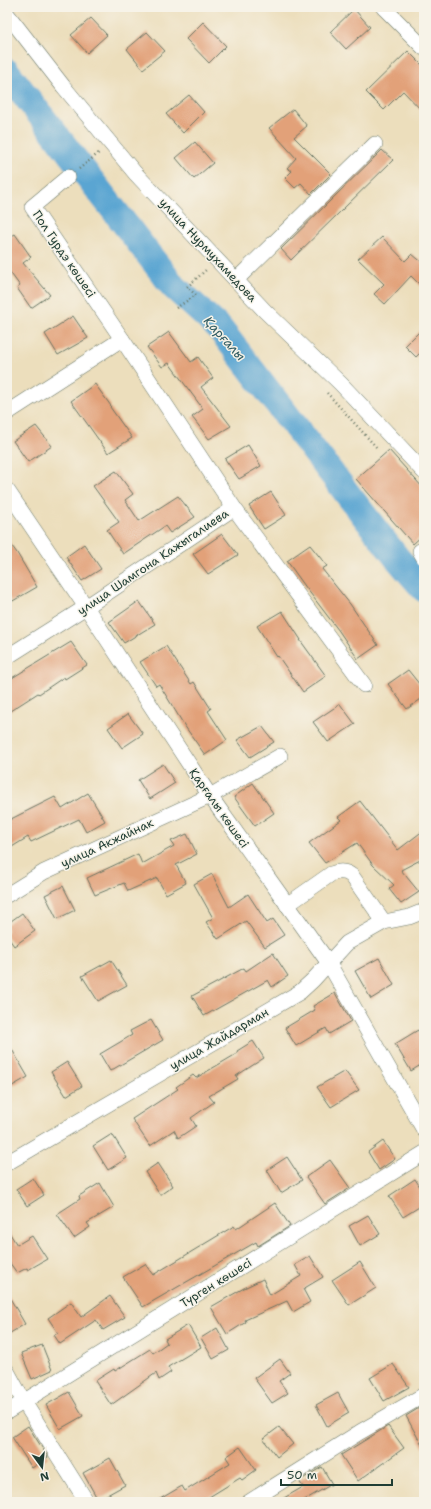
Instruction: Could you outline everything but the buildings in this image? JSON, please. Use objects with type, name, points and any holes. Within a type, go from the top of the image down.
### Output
[{"type":"street","points":[[383,7],[424,48]]},
{"type":"street","name":"улица Нурмухамедова","points":[[7,14],[63,86],[135,173],[265,311],[342,384],[424,472]]},
{"type":"street","points":[[236,280],[375,144]]},
{"type":"street","name":"Пол Гурдэ көшесі","points":[[68,177],[32,207],[234,508]]},
{"type":"street","points":[[7,413],[122,339]]},
{"type":"street","name":"Қарғалы көшесі","points":[[7,490],[210,796],[328,962],[424,1130]]},
{"type":"street","name":"улица Шамгона Кажыгалиева","points":[[7,657],[86,607],[234,508],[364,685]]},
{"type":"street","name":"улица Акжайнак","points":[[7,895],[44,872],[210,796],[280,756]]},
{"type":"street","points":[[287,905],[330,874],[345,872],[352,876],[384,922]]},
{"type":"street","name":"улица Жайдарман","points":[[7,1163],[300,992],[347,943],[384,922],[409,917],[424,911]]},
{"type":"street","name":"Түрген көшесі","points":[[7,1412],[424,1153]]},
{"type":"street","points":[[7,1371],[24,1402],[87,1502]]},
{"type":"street","points":[[249,1502],[360,1432],[424,1395]]},
{"type":"path","points":[[87,162],[103,149]]},
{"type":"path","points":[[176,308],[196,295],[187,287],[210,267]]},
{"type":"waterway","name":"Қарғалы","points":[[7,72],[173,286],[220,329],[397,558],[424,589]]}]
